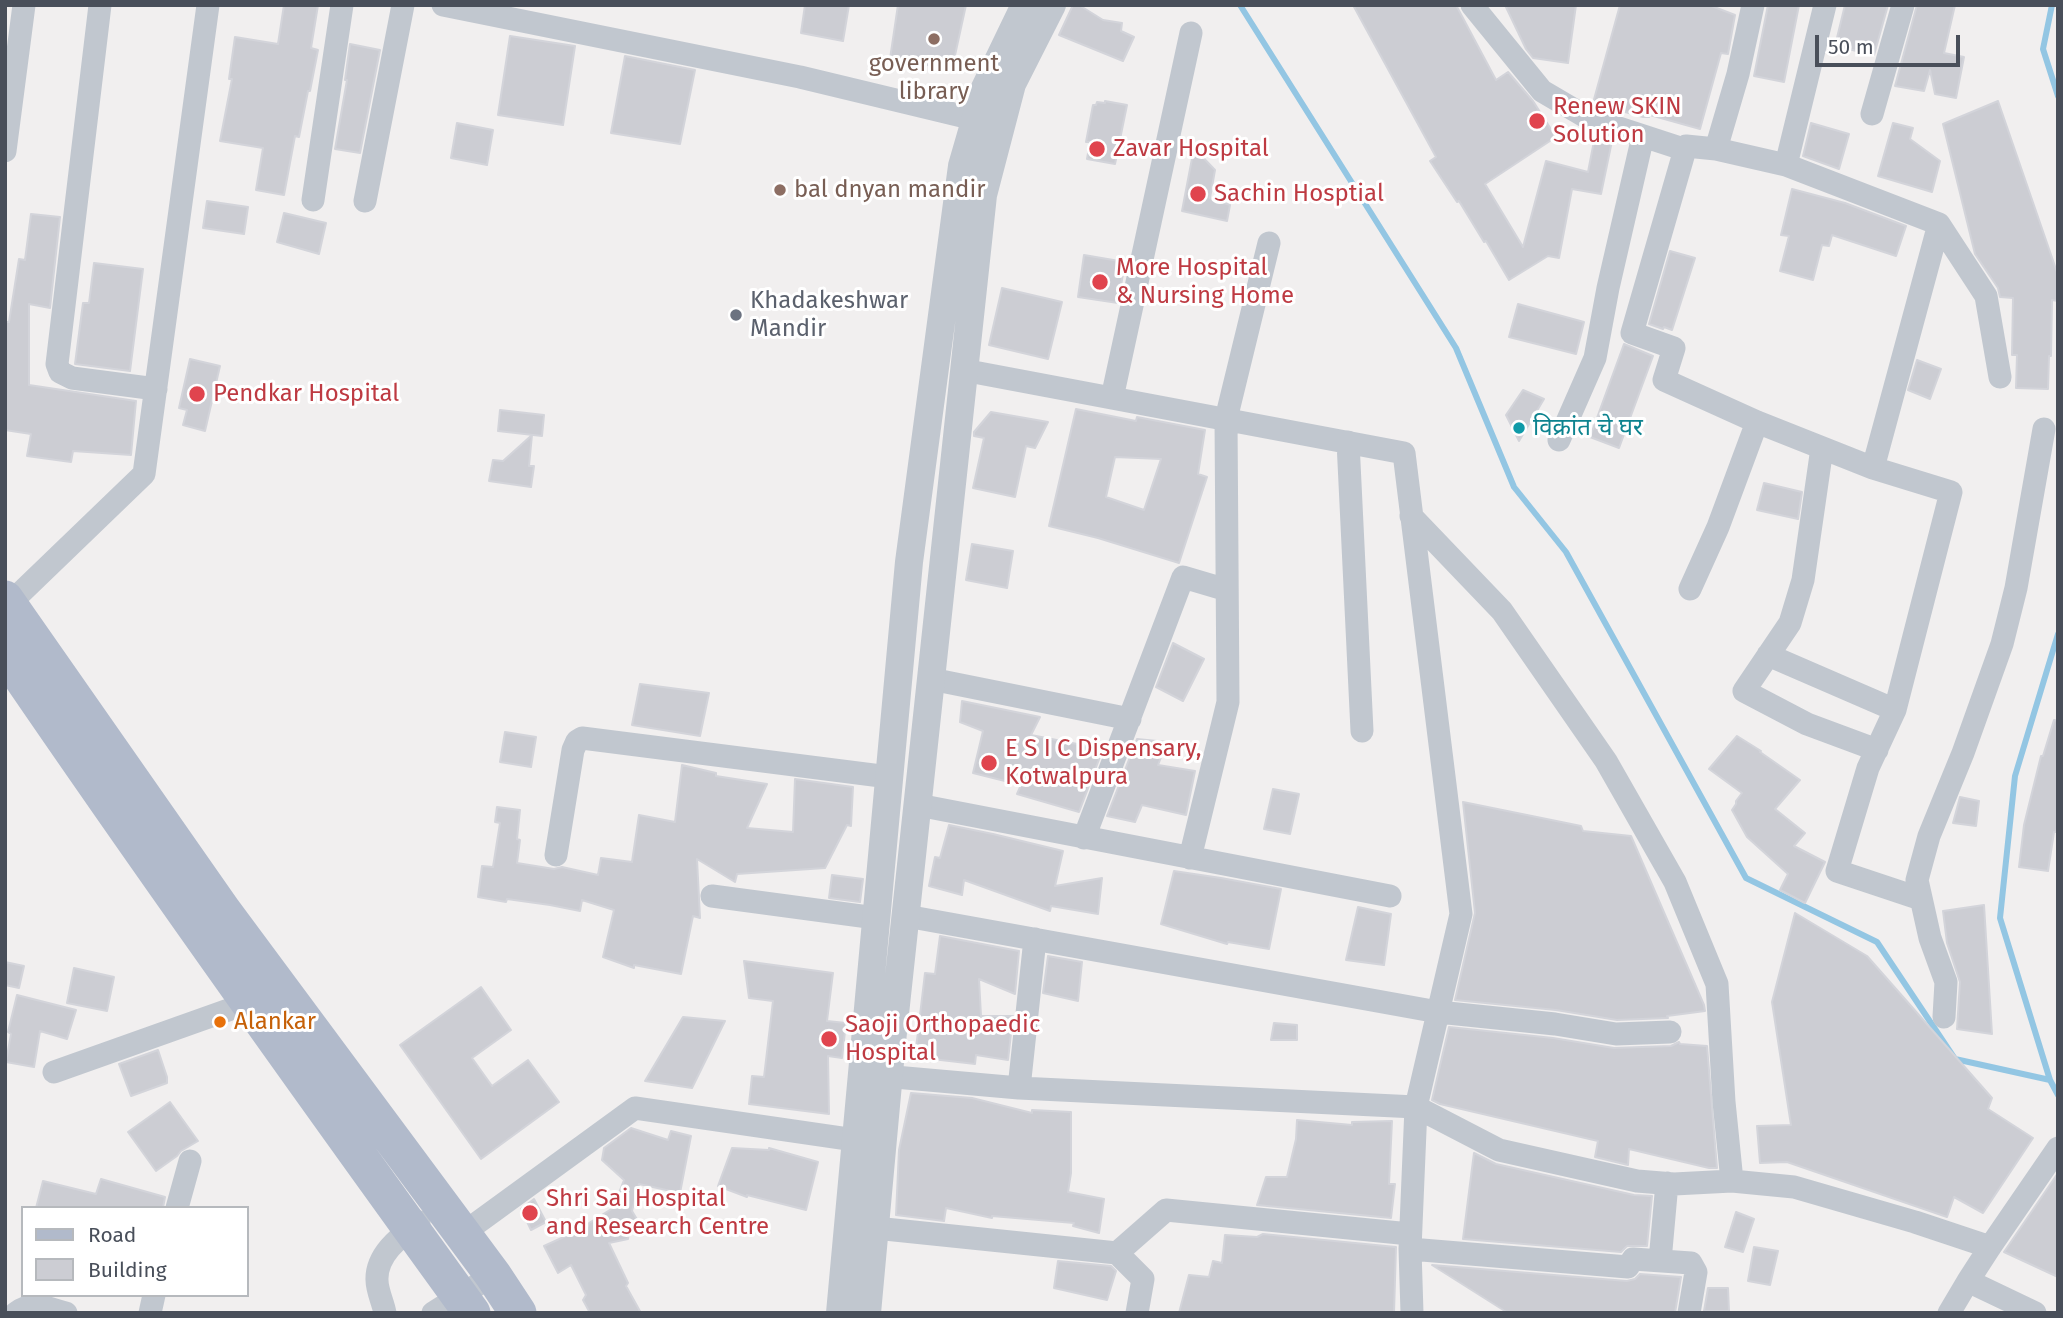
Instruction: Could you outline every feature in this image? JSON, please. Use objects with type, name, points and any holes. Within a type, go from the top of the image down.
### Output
[{"type":"main road","points":[[7,604],[223,911],[441,1204],[518,1313]]},
{"type":"main road","points":[[5,653],[248,1003],[411,1228],[455,1307]]},
{"type":"street","points":[[5,151],[24,5]]},
{"type":"street","points":[[100,5],[57,364],[60,372],[72,379],[156,390]]},
{"type":"street","points":[[7,604],[144,474],[208,5]]},
{"type":"street","points":[[313,200],[342,5]]},
{"type":"street","points":[[365,201],[403,5]]},
{"type":"street","points":[[443,5],[800,77],[988,123]]},
{"type":"street","points":[[867,1313],[889,1076],[983,195],[988,123],[984,90],[1025,5]]},
{"type":"street","points":[[840,1313],[888,777],[914,522],[962,166],[1012,84],[1052,5]]},
{"type":"street","points":[[1472,5],[1542,91],[1587,118],[1683,149],[1686,146],[1716,149],[1786,165],[1939,223],[1986,296],[2000,377]]},
{"type":"street","points":[[1716,149],[1738,75],[1753,5]]},
{"type":"street","points":[[1786,165],[1825,5]]},
{"type":"street","points":[[1872,114],[1903,5]]},
{"type":"street","points":[[1112,398],[1191,33]]},
{"type":"street","points":[[1559,440],[1594,358],[1643,136]]},
{"type":"street","points":[[1686,146],[1632,333],[1674,348],[1664,380],[1756,422],[1873,468],[1951,492],[1895,710],[1868,768],[1837,871],[1921,899]]},
{"type":"street","points":[[1873,468],[1939,223]]},
{"type":"street","points":[[1190,858],[1228,702],[1226,419],[1269,243]]},
{"type":"street","points":[[963,370],[1404,453],[1461,914],[1416,1107],[1410,1241],[1412,1313]]},
{"type":"street","points":[[1690,589],[1718,527],[1756,422]]},
{"type":"street","points":[[1944,1017],[1946,982],[1930,938],[1917,880],[1929,836],[1963,753],[2002,644],[2016,588],[2043,429]]},
{"type":"street","points":[[1348,442],[1362,731]]},
{"type":"street","points":[[1822,448],[1803,580],[1790,623],[1744,691],[1807,724],[1877,750]]},
{"type":"street","points":[[1412,516],[1502,611],[1606,761],[1675,882],[1717,984],[1732,1181]]},
{"type":"street","points":[[1084,838],[1183,577],[1227,590]]},
{"type":"street","points":[[1768,655],[1895,710]]},
{"type":"street","points":[[931,679],[1130,719]]},
{"type":"street","points":[[556,855],[573,750],[577,741],[582,738],[888,777]]},
{"type":"street","points":[[918,806],[1390,896]]},
{"type":"street","points":[[712,896],[876,918]]},
{"type":"street","points":[[906,916],[1438,1012],[1555,1024],[1616,1034],[1670,1032]]},
{"type":"street","points":[[1019,1087],[1035,939]]},
{"type":"street","points":[[54,1072],[248,1003]]},
{"type":"street","points":[[861,1075],[1019,1087],[1416,1107],[1499,1150],[1637,1181],[1732,1181],[1794,1187],[1990,1247]]},
{"type":"street","points":[[462,1234],[635,1108],[855,1140]]},
{"type":"street","points":[[1949,1313],[1990,1247],[2058,1148]]},
{"type":"street","points":[[178,1206],[190,1161]]},
{"type":"street","points":[[1660,1261],[1667,1183]]},
{"type":"street","points":[[386,1313],[379,1292],[379,1265],[390,1247],[441,1204]]},
{"type":"street","points":[[1117,1253],[1166,1210],[1628,1267],[1633,1259],[1691,1263],[1696,1272],[1689,1313]]},
{"type":"street","points":[[875,1228],[1117,1253],[1143,1279],[1138,1313]]},
{"type":"street","points":[[455,1307],[493,1275]]},
{"type":"street","points":[[1968,1281],[2035,1313]]},
{"type":"street","points":[[16,1313],[26,1306],[64,1312]]},
{"type":"building","points":[[284,5],[318,5],[311,48],[318,50],[299,137],[295,136],[284,195],[256,190],[263,148],[220,141],[232,79],[229,79],[235,37],[278,44]]},
{"type":"building","points":[[805,5],[849,5],[843,41],[801,33]]},
{"type":"building","points":[[898,5],[966,5],[952,69],[890,59]]},
{"type":"building","points":[[1073,5],[1079,5],[1103,20],[1122,23],[1121,31],[1134,37],[1123,61],[1059,35]]},
{"type":"building","points":[[1353,5],[1456,5],[1496,80],[1508,72],[1533,101],[1556,137],[1485,184],[1523,247],[1546,161],[1588,172],[1595,136],[1612,141],[1601,194],[1572,189],[1559,258],[1548,256],[1509,280],[1486,241],[1484,242],[1430,161],[1436,157]]},
{"type":"building","points":[[1505,5],[1576,5],[1568,63],[1533,58]]},
{"type":"building","points":[[1620,5],[1709,5],[1735,15],[1728,54],[1721,53],[1700,129],[1593,103]]},
{"type":"building","points":[[1768,5],[1799,5],[1784,82],[1754,76]]},
{"type":"building","points":[[1845,5],[1888,5],[1874,55],[1835,46]]},
{"type":"building","points":[[1917,5],[1955,5],[1944,53],[1964,57],[1956,98],[1935,94],[1930,70],[1924,91],[1895,86]]},
{"type":"building","points":[[510,36],[575,46],[563,125],[498,115]]},
{"type":"building","points":[[350,44],[380,50],[360,153],[335,149],[347,80]]},
{"type":"building","points":[[625,56],[695,70],[680,144],[611,133]]},
{"type":"building","points":[[1105,101],[1127,105],[1115,164],[1087,159],[1090,142],[1086,142],[1093,105]]},
{"type":"building","points":[[1998,101],[2058,275],[2058,301],[2052,300],[2048,389],[2016,388],[2017,355],[2012,355],[2013,298],[2000,297],[1998,288],[1975,254],[1943,124]]},
{"type":"building","points":[[457,123],[493,130],[487,165],[451,158]]},
{"type":"building","points":[[1811,123],[1849,134],[1839,169],[1803,156]]},
{"type":"building","points":[[1893,123],[1913,128],[1910,139],[1940,161],[1932,192],[1878,176]]},
{"type":"building","points":[[1194,148],[1215,170],[1210,198],[1230,205],[1227,221],[1182,211]]},
{"type":"building","points":[[1792,189],[1845,203],[1906,226],[1896,256],[1832,235],[1829,246],[1822,245],[1813,280],[1780,271],[1789,236],[1781,235]]},
{"type":"building","points":[[207,201],[248,207],[244,234],[203,228]]},
{"type":"building","points":[[284,213],[326,223],[319,254],[277,242]]},
{"type":"building","points":[[31,214],[60,217],[50,308],[29,304],[29,385],[136,401],[131,455],[73,451],[71,462],[27,456],[31,434],[5,430],[5,322],[9,322],[19,259],[25,260]]},
{"type":"building","points":[[1670,251],[1695,258],[1672,330],[1649,324]]},
{"type":"building","points":[[1084,255],[1125,262],[1118,303],[1078,297]]},
{"type":"building","points":[[94,263],[143,269],[130,371],[75,364],[83,303],[89,303]]},
{"type":"building","points":[[1002,288],[1062,302],[1048,359],[989,345]]},
{"type":"building","points":[[1518,304],[1584,322],[1576,354],[1509,337]]},
{"type":"building","points":[[1624,344],[1653,356],[1619,448],[1590,437]]},
{"type":"building","points":[[190,359],[220,366],[205,431],[183,425],[187,410],[179,408]]},
{"type":"building","points":[[1917,360],[1941,369],[1930,399],[1908,390]]},
{"type":"building","name":"विक्रांत चे घर","points":[[1523,390],[1544,399],[1519,441],[1506,415]]},
{"type":"building","points":[[1076,409],[1136,421],[1137,417],[1205,430],[1198,474],[1207,477],[1179,563],[1049,526]],"holes":[[[1115,457],[1161,459],[1144,510],[1106,497]]]},
{"type":"building","points":[[500,410],[544,415],[542,436],[498,431]]},
{"type":"building","points":[[991,412],[1048,422],[1035,448],[1026,446],[1015,497],[973,488],[984,438],[974,436],[974,432]]},
{"type":"building","points":[[532,435],[529,466],[534,466],[531,487],[489,481],[493,460],[503,461]]},
{"type":"building","points":[[1764,483],[1802,492],[1798,519],[1757,510]]},
{"type":"building","points":[[972,544],[1013,551],[1007,588],[966,580]]},
{"type":"building","points":[[1173,643],[1204,659],[1183,701],[1156,687]]},
{"type":"building","points":[[640,684],[709,693],[700,736],[632,725]]},
{"type":"building","points":[[962,701],[1040,717],[1031,735],[1103,749],[1079,812],[1017,794],[1021,785],[973,773],[983,731],[960,722]]},
{"type":"building","points":[[2054,720],[2058,721],[2058,824],[2054,832],[2048,871],[2019,867],[2024,825],[2041,756]]},
{"type":"building","points":[[505,732],[536,737],[531,767],[500,762]]},
{"type":"building","points":[[1737,736],[1800,780],[1775,809],[1805,833],[1794,846],[1825,862],[1805,903],[1780,890],[1788,874],[1747,837],[1732,810],[1742,793],[1709,769]]},
{"type":"building","points":[[1137,739],[1167,742],[1158,765],[1195,771],[1186,815],[1142,805],[1135,822],[1107,816]]},
{"type":"building","points":[[682,765],[716,773],[716,776],[767,784],[747,828],[793,832],[795,779],[853,787],[851,826],[847,825],[825,868],[737,874],[735,882],[697,859],[700,918],[693,916],[681,974],[634,965],[634,968],[603,957],[614,910],[582,900],[580,911],[478,897],[482,866],[493,867],[500,823],[495,822],[497,807],[520,810],[517,863],[554,869],[562,867],[598,875],[601,858],[632,862],[639,815],[675,822]]},
{"type":"building","points":[[1273,789],[1299,794],[1290,834],[1264,829]]},
{"type":"building","points":[[1960,797],[1979,801],[1976,826],[1953,823]]},
{"type":"building","points":[[1463,802],[1581,826],[1583,831],[1631,836],[1705,1011],[1667,1016],[1668,1018],[1617,1020],[1556,1010],[1455,1000],[1475,913]]},
{"type":"building","points":[[949,825],[1063,851],[1055,886],[1102,878],[1098,914],[1051,906],[1050,911],[964,880],[962,895],[929,886],[935,857],[940,858]]},
{"type":"building","points":[[1174,871],[1281,889],[1269,949],[1228,942],[1227,944],[1161,924]]},
{"type":"building","points":[[832,875],[863,879],[860,902],[829,898]]},
{"type":"building","points":[[1984,905],[1992,1034],[1957,1029],[1960,982],[1947,943],[1943,911]]},
{"type":"building","points":[[1358,907],[1391,914],[1384,965],[1346,960]]},
{"type":"building","points":[[1795,913],[1867,956],[1992,1098],[1988,1109],[2033,1138],[1983,1213],[1954,1197],[1947,1217],[1787,1162],[1760,1163],[1757,1126],[1791,1125],[1772,1002]]},
{"type":"building","points":[[940,936],[1019,951],[1015,994],[979,979],[981,1016],[1013,1016],[1008,1060],[976,1055],[975,1064],[915,1057],[925,973],[935,974]]},
{"type":"building","points":[[1048,956],[1082,962],[1078,1001],[1043,993]]},
{"type":"building","points":[[744,961],[833,973],[827,1021],[846,1023],[842,1058],[828,1056],[829,1114],[749,1104],[752,1076],[764,1077],[773,1001],[749,998]]},
{"type":"building","points":[[5,962],[24,966],[19,988],[5,985]]},
{"type":"building","points":[[74,968],[114,977],[107,1011],[67,1003]]},
{"type":"building","points":[[481,987],[511,1030],[472,1058],[492,1086],[528,1060],[559,1102],[481,1159],[400,1045]]},
{"type":"building","points":[[17,995],[76,1010],[67,1039],[40,1031],[34,1067],[6,1062],[11,1034],[8,1032]]},
{"type":"building","points":[[683,1017],[725,1021],[692,1088],[645,1081]]},
{"type":"building","points":[[1274,1023],[1297,1025],[1297,1040],[1271,1040]]},
{"type":"building","points":[[1449,1027],[1553,1038],[1614,1048],[1671,1046],[1679,1042],[1707,1046],[1717,1168],[1629,1149],[1628,1165],[1595,1157],[1598,1141],[1432,1100]]},
{"type":"building","points":[[158,1050],[167,1083],[131,1096],[119,1064]]},
{"type":"building","points":[[911,1093],[972,1098],[1032,1113],[1032,1110],[1071,1112],[1071,1173],[1068,1192],[1104,1199],[1099,1233],[1073,1226],[1074,1223],[992,1218],[946,1208],[944,1221],[896,1215],[899,1150]]},
{"type":"building","points":[[170,1102],[198,1141],[156,1171],[128,1132]]},
{"type":"building","points":[[1297,1120],[1352,1125],[1352,1122],[1392,1121],[1389,1184],[1395,1184],[1391,1218],[1257,1205],[1266,1177],[1287,1177],[1296,1139]]},
{"type":"building","points":[[631,1128],[668,1140],[671,1131],[691,1136],[680,1193],[639,1184],[632,1211],[641,1226],[629,1233],[628,1239],[609,1243],[628,1283],[626,1286],[641,1313],[590,1313],[583,1300],[586,1295],[571,1265],[558,1273],[544,1246],[588,1226],[613,1208],[624,1180],[602,1160],[604,1148]]},
{"type":"building","points":[[732,1148],[769,1148],[818,1162],[806,1210],[747,1197],[718,1186]]},
{"type":"building","points":[[1474,1153],[1496,1164],[1634,1195],[1652,1196],[1647,1246],[1627,1246],[1621,1252],[1463,1239]]},
{"type":"building","points":[[2058,1173],[2058,1277],[2004,1252]]},
{"type":"building","points":[[101,1179],[165,1197],[163,1206],[37,1206],[43,1181],[96,1194]]},
{"type":"building","points":[[534,1199],[546,1222],[531,1230],[521,1209]]},
{"type":"building","points":[[1736,1212],[1754,1219],[1743,1252],[1725,1247]]},
{"type":"building","points":[[1263,1234],[1396,1247],[1394,1313],[1179,1313],[1189,1275],[1209,1277],[1213,1261],[1222,1263],[1225,1235],[1257,1237]]},
{"type":"building","points":[[1754,1247],[1778,1251],[1770,1285],[1748,1281]]},
{"type":"building","points":[[1058,1261],[1111,1266],[1116,1271],[1107,1300],[1054,1288]]},
{"type":"building","points":[[1432,1265],[1627,1281],[1640,1274],[1681,1277],[1675,1313],[1508,1313]]},
{"type":"building","points":[[1708,1288],[1728,1288],[1729,1311],[1704,1311]]},
{"type":"waterway","points":[[1240,5],[1456,348],[1514,487],[1566,552],[1746,878],[1877,942],[1955,1059],[2050,1080],[2058,1095]]},
{"type":"waterway","points":[[2052,5],[2043,49],[2058,96]]},
{"type":"waterway","points":[[2050,1080],[2000,918],[2015,776],[2058,634]]},
{"type":"place","name":"government library","points":[[934,39]]},
{"type":"place","name":"Renew SKIN Solution","points":[[1537,121]]},
{"type":"place","name":"Zavar Hospital","points":[[1097,149]]},
{"type":"place","name":"bal dnyan mandir","points":[[780,190]]},
{"type":"place","name":"Sachin Hosptial","points":[[1198,194]]},
{"type":"place","name":"More Hospital & Nursing Home","points":[[1100,282]]},
{"type":"place","name":"Khadakeshwar Mandir","points":[[736,315]]},
{"type":"place","name":"Pendkar Hospital","points":[[197,394]]},
{"type":"place","name":"विक्रांत चे घर","points":[[1519,428]]},
{"type":"place","name":"E S I C Dispensary, Kotwalpura","points":[[989,763]]},
{"type":"place","name":"Alankar","points":[[220,1022]]},
{"type":"place","name":"Saoji Orthopaedic Hospital","points":[[829,1039]]},
{"type":"place","name":"Shri Sai Hospital and Research Centre","points":[[530,1213]]}]
